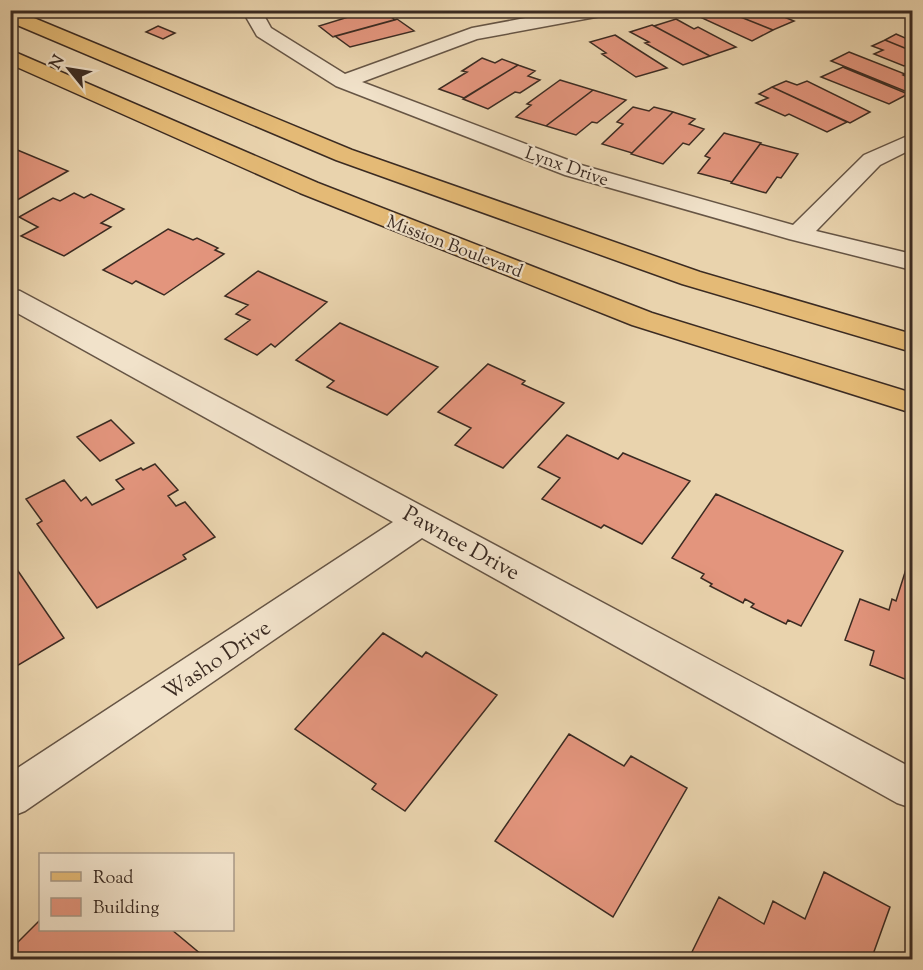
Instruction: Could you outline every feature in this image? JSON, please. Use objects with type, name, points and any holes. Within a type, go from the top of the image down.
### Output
[{"type":"main road","points":[[10,15],[344,155],[691,278],[912,343]]},
{"type":"main road","name":"Mission Boulevard","points":[[10,56],[309,188],[642,319],[912,403]]},
{"type":"street","name":"Lynx Drive","points":[[251,10],[264,32],[343,82],[573,170],[798,234],[912,262]]},
{"type":"street","points":[[343,82],[472,34],[601,10]]},
{"type":"street","points":[[798,234],[872,160],[912,141]]},
{"type":"street","name":"Pawnee Drive","points":[[10,297],[912,789]]},
{"type":"street","name":"Washo Drive","points":[[10,797],[422,520]]},
{"type":"building","points":[[371,10],[382,10],[395,20],[333,37],[319,26]]},
{"type":"building","points":[[452,10],[484,10],[485,12],[459,17]]},
{"type":"building","points":[[723,10],[773,30],[752,41],[689,12]]},
{"type":"building","points":[[723,10],[767,10],[794,21],[773,30]]},
{"type":"building","points":[[397,19],[414,31],[350,47],[335,36]]},
{"type":"building","points":[[676,19],[694,29],[698,27],[736,47],[710,56],[654,26]]},
{"type":"building","points":[[652,25],[710,56],[683,65],[630,32]]},
{"type":"building","points":[[158,26],[175,33],[163,39],[146,32]]},
{"type":"building","points":[[896,34],[905,38],[912,34],[912,51],[885,40]]},
{"type":"building","points":[[615,35],[667,68],[636,77],[602,54],[606,53],[590,42]]},
{"type":"building","points":[[885,40],[912,51],[912,67],[874,54],[883,50],[872,46]]},
{"type":"building","points":[[849,52],[905,74],[903,75],[912,79],[912,94],[831,61]]},
{"type":"building","points":[[482,58],[495,63],[502,59],[518,65],[464,98],[439,89],[467,72],[462,71]]},
{"type":"building","points":[[518,65],[535,71],[528,76],[540,80],[488,109],[463,99]]},
{"type":"building","points":[[843,67],[908,94],[889,104],[821,77]]},
{"type":"building","points":[[560,80],[593,90],[546,126],[516,117],[531,105],[527,104]]},
{"type":"building","points":[[786,81],[797,85],[807,81],[870,112],[850,123],[772,87]]},
{"type":"building","points":[[772,87],[847,122],[827,132],[789,114],[785,116],[756,103],[768,98],[759,94]]},
{"type":"building","points":[[593,90],[626,100],[597,123],[592,122],[576,135],[546,126]]},
{"type":"building","points":[[633,107],[649,111],[654,107],[673,112],[632,153],[602,144],[623,124],[617,122]]},
{"type":"building","points":[[673,112],[695,119],[689,124],[704,129],[689,145],[683,143],[663,164],[631,154]]},
{"type":"building","points":[[724,133],[761,143],[732,182],[698,173],[710,158],[705,156]]},
{"type":"building","points":[[760,144],[798,154],[781,178],[777,177],[766,193],[731,183]]},
{"type":"building","points":[[15,149],[68,171],[12,203],[10,151]]},
{"type":"building","points":[[74,193],[84,198],[91,194],[124,209],[101,223],[111,227],[64,256],[21,236],[38,227],[19,217],[53,198],[60,201]]},
{"type":"building","points":[[168,229],[193,240],[197,238],[218,248],[215,250],[224,254],[164,295],[136,281],[132,284],[103,270]]},
{"type":"building","points":[[258,271],[327,302],[275,347],[271,344],[257,355],[225,339],[250,320],[236,314],[248,305],[225,296]]},
{"type":"building","points":[[340,323],[438,367],[387,415],[327,387],[334,381],[296,360]]},
{"type":"building","points":[[488,364],[525,381],[522,384],[564,403],[503,468],[455,445],[471,428],[438,412]]},
{"type":"building","points":[[111,420],[134,443],[100,461],[77,437]]},
{"type":"building","points":[[567,435],[618,459],[623,453],[690,481],[642,544],[604,525],[601,528],[542,499],[560,478],[538,467]]},
{"type":"building","points":[[155,464],[178,490],[168,496],[176,506],[185,502],[215,537],[183,555],[186,559],[97,608],[37,524],[42,521],[26,499],[64,480],[81,501],[86,497],[92,505],[124,489],[116,480]]},
{"type":"building","points":[[716,494],[843,551],[801,626],[788,620],[786,624],[751,607],[754,604],[745,599],[743,603],[710,586],[712,584],[701,578],[704,574],[672,558]]},
{"type":"building","points":[[907,566],[912,568],[912,682],[870,665],[874,651],[845,640],[860,599],[889,610],[892,599],[896,601]]},
{"type":"building","points":[[16,568],[64,638],[10,670],[10,571]]},
{"type":"building","points":[[383,633],[422,657],[426,652],[497,695],[405,811],[372,789],[376,784],[295,729]]},
{"type":"building","points":[[569,734],[624,766],[631,756],[687,788],[613,917],[495,841]]},
{"type":"building","points":[[824,872],[890,907],[871,960],[688,960],[719,897],[764,924],[773,901],[805,919]]},
{"type":"building","points":[[39,921],[39,931],[173,931],[208,960],[10,960],[10,950]]}]
